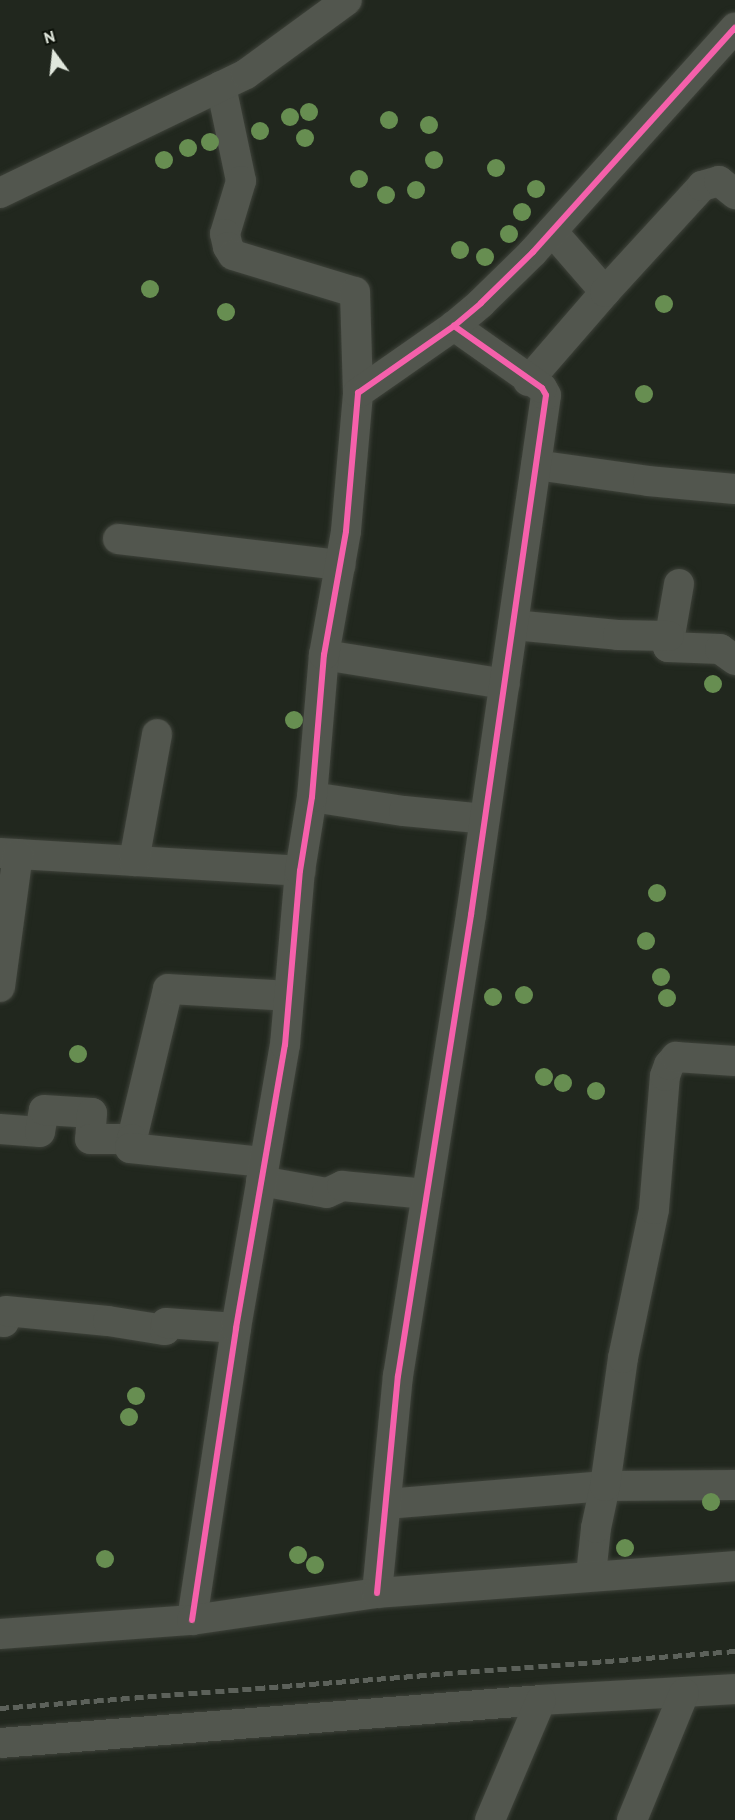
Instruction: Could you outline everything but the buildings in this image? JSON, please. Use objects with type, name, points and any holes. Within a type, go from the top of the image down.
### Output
[{"type":"street","points":[[0,193],[246,74],[347,0]]},
{"type":"street","points":[[358,393],[454,326],[481,303],[552,231],[735,28]]},
{"type":"street","points":[[192,1620],[236,1328],[285,1046],[300,871],[312,797],[324,655],[346,531],[358,393],[355,292],[233,255],[228,247],[225,234],[241,181],[221,86]]},
{"type":"street","points":[[528,381],[605,292],[702,186],[719,181],[735,194]]},
{"type":"street","points":[[552,231],[605,292]]},
{"type":"street","points":[[377,1593],[398,1376],[485,819],[546,395],[542,388],[528,381],[454,326]]},
{"type":"street","points":[[536,465],[648,481],[735,489]]},
{"type":"street","points":[[118,539],[340,565]]},
{"type":"street","points":[[679,584],[668,647],[720,649],[735,660]]},
{"type":"street","points":[[513,625],[618,635],[669,636]]},
{"type":"street","points":[[324,655],[505,684]]},
{"type":"street","points":[[134,861],[157,734]]},
{"type":"street","points":[[312,797],[404,812],[485,819]]},
{"type":"street","points":[[0,987],[9,853],[300,871]]},
{"type":"street","points":[[289,996],[168,989],[130,1148],[263,1172],[327,1192],[342,1186],[427,1194]]},
{"type":"street","points":[[591,1575],[596,1528],[605,1486],[623,1358],[654,1209],[665,1076],[669,1065],[676,1057],[735,1061]]},
{"type":"street","points":[[0,1129],[40,1132],[44,1110],[92,1113],[90,1139],[132,1139]]},
{"type":"street","points":[[0,1321],[4,1322],[6,1311],[97,1320],[165,1330],[166,1323],[236,1328]]},
{"type":"street","points":[[386,1504],[605,1486],[735,1485]]},
{"type":"street","points":[[0,1634],[192,1620],[377,1593],[591,1575],[735,1566]]},
{"type":"street","points":[[0,1743],[541,1700],[735,1689]]},
{"type":"street","points":[[632,1820],[684,1693]]},
{"type":"street","points":[[490,1820],[541,1700]]},
{"type":"railway","points":[[0,1708],[735,1651]]},
{"type":"cycle path","points":[[192,1620],[236,1328],[285,1045],[300,871],[312,797],[324,655],[346,531],[358,393],[454,326],[481,303],[533,252],[735,28]]},
{"type":"cycle path","points":[[377,1593],[398,1376],[471,915],[546,395],[542,388],[454,326]]}]
